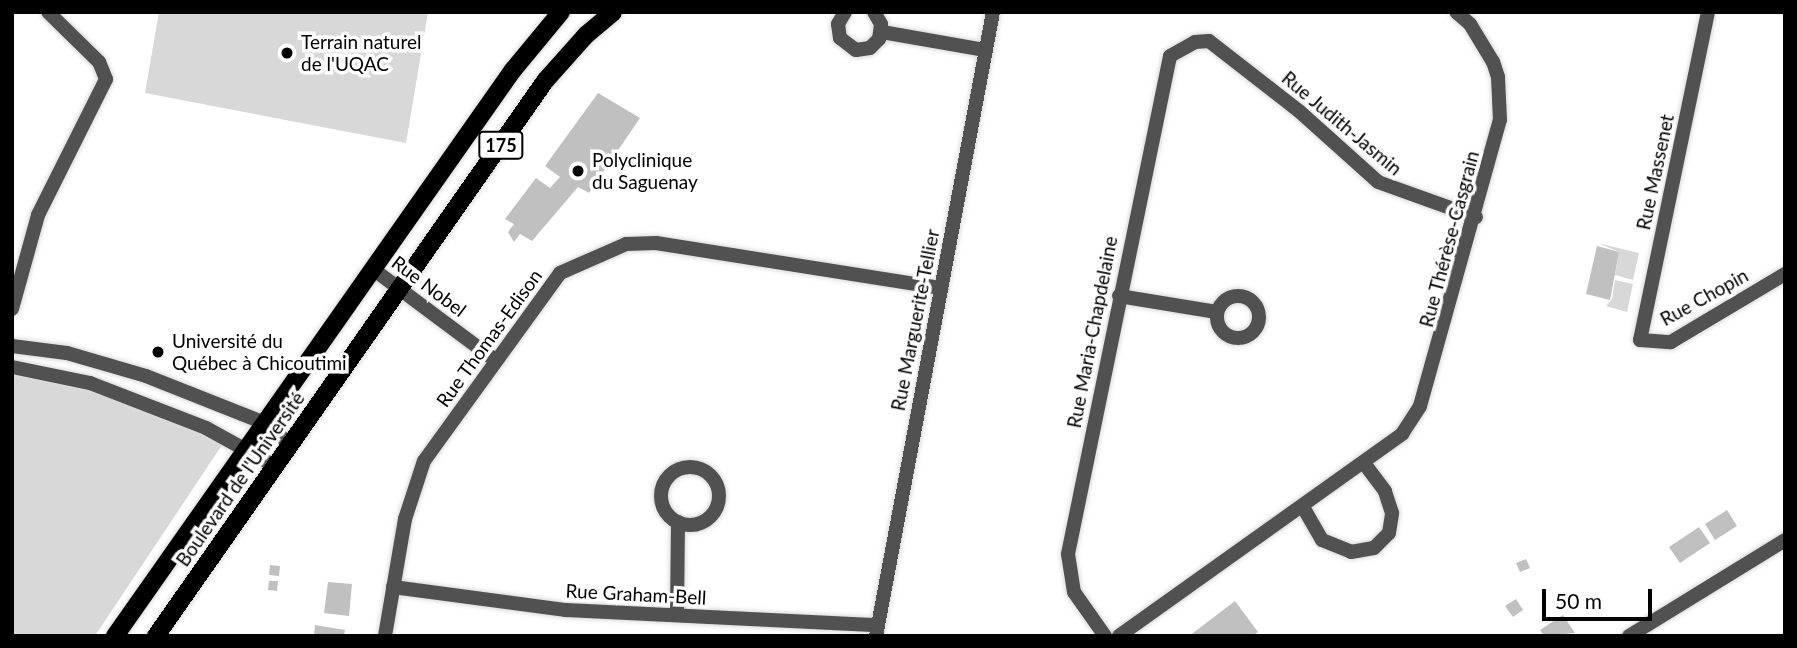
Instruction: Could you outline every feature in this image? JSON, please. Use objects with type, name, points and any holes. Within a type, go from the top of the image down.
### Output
[{"type":"main road","name":"Boulevard de l'Université","points":[[116,636],[528,49],[561,12]]},
{"type":"main road","name":"Boulevard de l'Université","points":[[156,636],[545,81],[586,35],[613,12]]},
{"type":"street","points":[[12,309],[38,215],[106,79],[99,62],[48,12]]},
{"type":"street","points":[[845,12],[838,31],[850,48],[870,48],[881,32]]},
{"type":"street","points":[[874,12],[881,32]]},
{"type":"street","name":"Rue Marguerite-Tellier","points":[[877,630],[993,12]]},
{"type":"street","name":"Rue Thérèse-Casgrain","points":[[1119,636],[1402,434],[1420,406],[1476,217],[1500,121],[1500,94],[1493,62],[1470,24],[1456,12]]},
{"type":"street","name":"Rue Massenet","points":[[1640,340],[1708,12]]},
{"type":"street","points":[[881,32],[985,50]]},
{"type":"street","name":"Rue Judith-Jasmin","points":[[1195,42],[1209,41],[1223,48],[1389,189],[1476,217]]},
{"type":"street","name":"Rue Maria-Chapdelaine","points":[[1105,636],[1074,592],[1068,554],[1164,67],[1170,56],[1195,42]]},
{"type":"street","name":"Rue Thomas-Edison","points":[[385,636],[405,519],[424,461],[560,273],[626,244],[656,243],[941,288]]},
{"type":"street","name":"Rue Nobel","points":[[373,269],[495,360]]},
{"type":"street","name":"Rue Chopin","points":[[1640,340],[1671,342],[1785,275]]},
{"type":"street","points":[[1119,296],[1217,312]]},
{"type":"street","points":[[12,346],[66,353],[146,376],[265,423],[290,444]]},
{"type":"street","points":[[12,368],[90,383],[206,428],[275,466]]},
{"type":"street","points":[[1303,507],[1322,540],[1351,552],[1374,548],[1389,533],[1392,513],[1385,491],[1364,463]]},
{"type":"street","points":[[677,615],[678,522],[664,508],[662,489],[672,473],[700,468],[715,480],[717,507],[705,521],[678,522]]},
{"type":"street","points":[[1629,636],[1785,540]]},
{"type":"street","name":"Rue Graham-Bell","points":[[393,587],[566,610],[677,615],[877,630]]},
{"type":"shaded area","name":"Terrain naturel de l'UQAC","points":[[159,12],[428,12],[406,143],[145,93]]},
{"type":"shaded area","points":[[1598,243],[1639,253],[1633,280],[1615,275],[1619,252]]},
{"type":"shaded area","points":[[1615,280],[1633,284],[1627,312],[1606,306],[1612,299]]},
{"type":"shaded area","points":[[12,368],[90,383],[226,439],[95,636],[12,636]]},
{"type":"building","name":"Polyclinique du Saguenay","points":[[598,93],[640,118],[589,193],[578,187],[532,241],[520,234],[514,242],[508,232],[514,224],[505,219],[536,178],[550,188],[560,177],[545,166]]},
{"type":"building","points":[[1597,246],[1619,252],[1610,300],[1586,294]]},
{"type":"building","points":[[1727,510],[1737,526],[1715,540],[1705,524]]},
{"type":"building","points":[[1699,527],[1710,543],[1680,563],[1669,547]]},
{"type":"building","points":[[1526,559],[1530,568],[1520,572],[1516,563]]},
{"type":"building","points":[[270,565],[280,566],[279,576],[269,575]]},
{"type":"building","points":[[269,581],[278,581],[277,591],[268,590]]},
{"type":"building","points":[[328,582],[352,584],[349,616],[324,613]]},
{"type":"building","points":[[1516,599],[1523,610],[1513,617],[1505,606]]},
{"type":"building","points":[[1235,601],[1258,632],[1253,636],[1189,636]]},
{"type":"building","points":[[1563,615],[1575,633],[1544,636],[1540,630]]},
{"type":"building","points":[[315,625],[345,630],[344,636],[314,635]]},
{"type":"place","name":"Terrain naturel de l'UQAC","points":[[287,53]]},
{"type":"place","name":"Polyclinique du Saguenay","points":[[578,171]]},
{"type":"place","name":"Université du Québec à Chicoutimi","points":[[158,352]]}]
